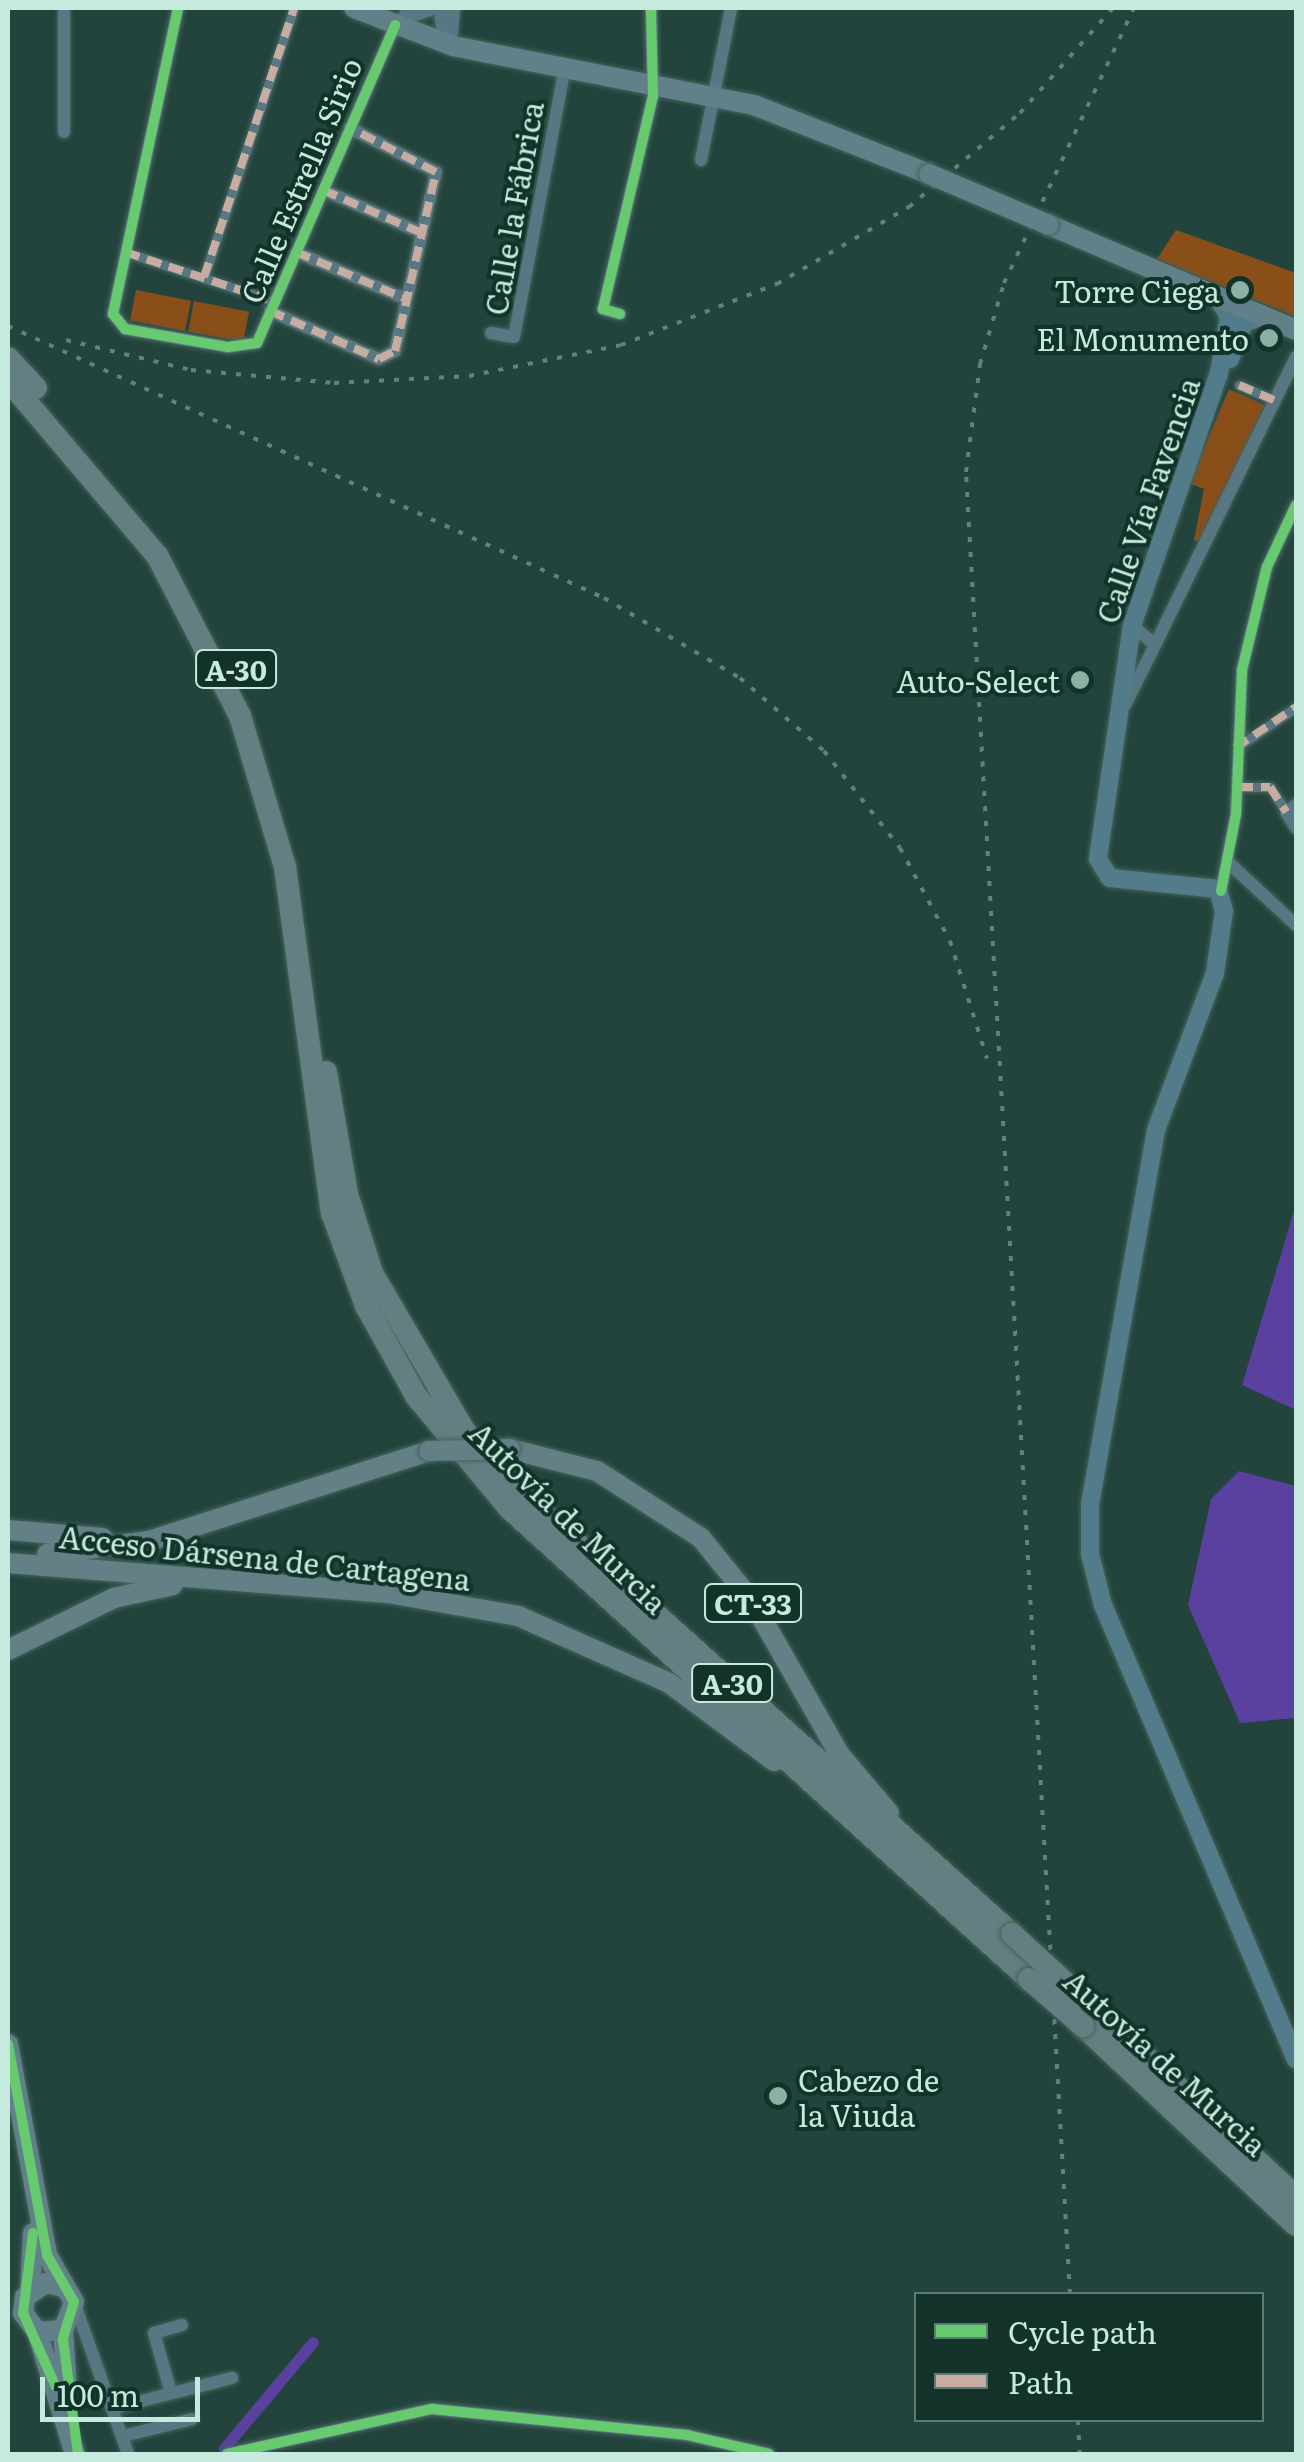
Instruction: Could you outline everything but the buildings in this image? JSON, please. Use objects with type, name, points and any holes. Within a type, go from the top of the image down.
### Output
[{"type":"highway","name":"Autovía de Murcia","points":[[8,358],[162,537],[242,682],[296,846],[336,1228],[372,1319],[424,1409],[499,1499],[823,1797],[1083,2026],[1296,2225]]},
{"type":"highway","name":"Autovía de Murcia","points":[[8,380],[150,546],[228,688],[282,849],[316,1046],[358,1235],[395,1323],[448,1410],[534,1506],[1012,1934],[1296,2198]]},
{"type":"highway","name":"Acceso Dársena de Cartagena","points":[[8,1553],[137,1544],[429,1451],[510,1449],[597,1471],[701,1538],[752,1602],[840,1754],[918,1850]]},
{"type":"highway","points":[[8,1530],[126,1535],[332,1480]]},
{"type":"highway","name":"Acceso Dársena de Cartagena","points":[[8,1563],[451,1601],[578,1638],[669,1683],[823,1797]]},
{"type":"highway","points":[[8,1650],[151,1587],[324,1588]]},
{"type":"main road","points":[[354,8],[565,66]]},
{"type":"main road","points":[[392,18],[498,55],[715,95],[929,174],[1216,295],[1244,316],[1296,330]]},
{"type":"main road","points":[[446,33],[498,55]]},
{"type":"main road","name":"Calle Vía Favencia","points":[[1221,891],[1110,878],[1098,860],[1112,730],[1132,625],[1219,373],[1244,316]]},
{"type":"main road","points":[[1221,891],[1215,973],[1156,1130],[1090,1505],[1090,1554],[1103,1605],[1296,2060]]},
{"type":"main road","points":[[8,2044],[30,2166],[69,2295],[65,2329],[76,2454]]},
{"type":"main road","points":[[30,2166],[30,2290],[22,2313],[37,2332],[76,2454]]},
{"type":"main road","points":[[30,2290],[69,2295]]},
{"type":"main road","points":[[37,2332],[65,2329]]},
{"type":"street","points":[[64,8],[64,132]]},
{"type":"street","points":[[181,8],[125,252],[204,276],[379,359],[398,341],[404,298],[436,172],[350,128]]},
{"type":"street","points":[[204,276],[294,8]]},
{"type":"street","points":[[392,18],[430,8]]},
{"type":"street","points":[[440,8],[446,33]]},
{"type":"street","points":[[446,33],[452,8]]},
{"type":"street","points":[[620,314],[604,309],[654,84],[651,8]]},
{"type":"street","points":[[700,160],[731,8]]},
{"type":"street","name":"Calle Estrella Sirio","points":[[125,252],[113,314],[126,329],[242,348],[296,252],[392,18]]},
{"type":"street","name":"Calle Estrella Sirio","points":[[268,305],[392,18]]},
{"type":"street","name":"Calle la Fábrica","points":[[491,333],[514,337],[565,66]]},
{"type":"street","points":[[323,190],[422,233]]},
{"type":"street","points":[[296,252],[404,298]]},
{"type":"street","points":[[1112,730],[1296,357]]},
{"type":"street","points":[[1240,385],[1276,401]]},
{"type":"street","points":[[1221,891],[1229,863],[1238,787],[1235,748],[1258,597],[1296,505]]},
{"type":"street","points":[[1132,625],[1155,645]]},
{"type":"street","points":[[1235,748],[1296,707]]},
{"type":"street","points":[[1238,787],[1270,787],[1291,808],[1296,828]]},
{"type":"street","points":[[1229,863],[1296,925]]},
{"type":"street","points":[[69,2295],[92,2342],[128,2454]]},
{"type":"street","points":[[171,2393],[154,2332],[182,2325]]},
{"type":"street","points":[[65,2329],[92,2342]]},
{"type":"street","points":[[114,2408],[232,2378]]},
{"type":"street","points":[[230,2454],[432,2409],[495,2412],[770,2454]]},
{"type":"street","points":[[123,2436],[192,2419]]},
{"type":"street","points":[[270,2454],[286,2441]]},
{"type":"shaded area","points":[[1176,230],[1296,273],[1296,317],[1157,259]]},
{"type":"shaded area","points":[[136,290],[191,301],[185,331],[130,320]]},
{"type":"shaded area","points":[[194,301],[249,312],[243,342],[188,331]]},
{"type":"shaded area","points":[[1229,389],[1265,405],[1201,543],[1194,540],[1204,489],[1189,483]]},
{"type":"shaded area","points":[[1296,1204],[1296,1410],[1242,1385]]},
{"type":"shaded area","points":[[1239,1471],[1296,1486],[1296,1718],[1240,1723],[1188,1605],[1211,1499]]},
{"type":"waterway","points":[[224,2448],[313,2342]]},
{"type":"railway","points":[[66,340],[191,370],[334,383],[469,376],[621,345],[777,284],[909,207],[1020,113],[1113,8]]},
{"type":"railway","points":[[1070,2292],[966,472],[980,364],[1004,283],[1134,8]]},
{"type":"railway","points":[[8,326],[604,598],[740,678],[824,751],[900,848],[950,941],[987,1058]]},
{"type":"railway","points":[[1078,2422],[1080,2454]]},
{"type":"marked path","points":[[204,277],[294,8]]},
{"type":"marked path","points":[[270,311],[379,359],[395,351],[436,172],[350,128]]},
{"type":"marked path","points":[[323,190],[422,233]]},
{"type":"marked path","points":[[125,252],[267,299]]},
{"type":"marked path","points":[[296,252],[404,298]]},
{"type":"marked path","points":[[1239,385],[1276,401]]},
{"type":"marked path","points":[[1235,748],[1296,707]]},
{"type":"marked path","points":[[1238,787],[1270,787],[1286,812]]},
{"type":"cycle path","points":[[178,8],[113,314],[125,329],[228,347],[257,343],[395,25]]},
{"type":"cycle path","points":[[620,314],[603,309],[653,96],[651,8]]},
{"type":"cycle path","points":[[1221,891],[1236,814],[1242,670],[1267,567],[1296,505]]},
{"type":"cycle path","points":[[8,2044],[47,2255],[74,2302],[63,2339],[78,2454]]},
{"type":"cycle path","points":[[33,2233],[23,2313],[56,2387]]},
{"type":"cycle path","points":[[227,2454],[432,2409],[687,2435],[769,2454]]},
{"type":"place","name":"Torre Ciega","points":[[1240,290]]},
{"type":"place","name":"El Monumento","points":[[1269,338]]},
{"type":"place","name":"Auto-Select","points":[[1080,680]]},
{"type":"place","name":"Cabezo de la Viuda","points":[[778,2096]]}]
